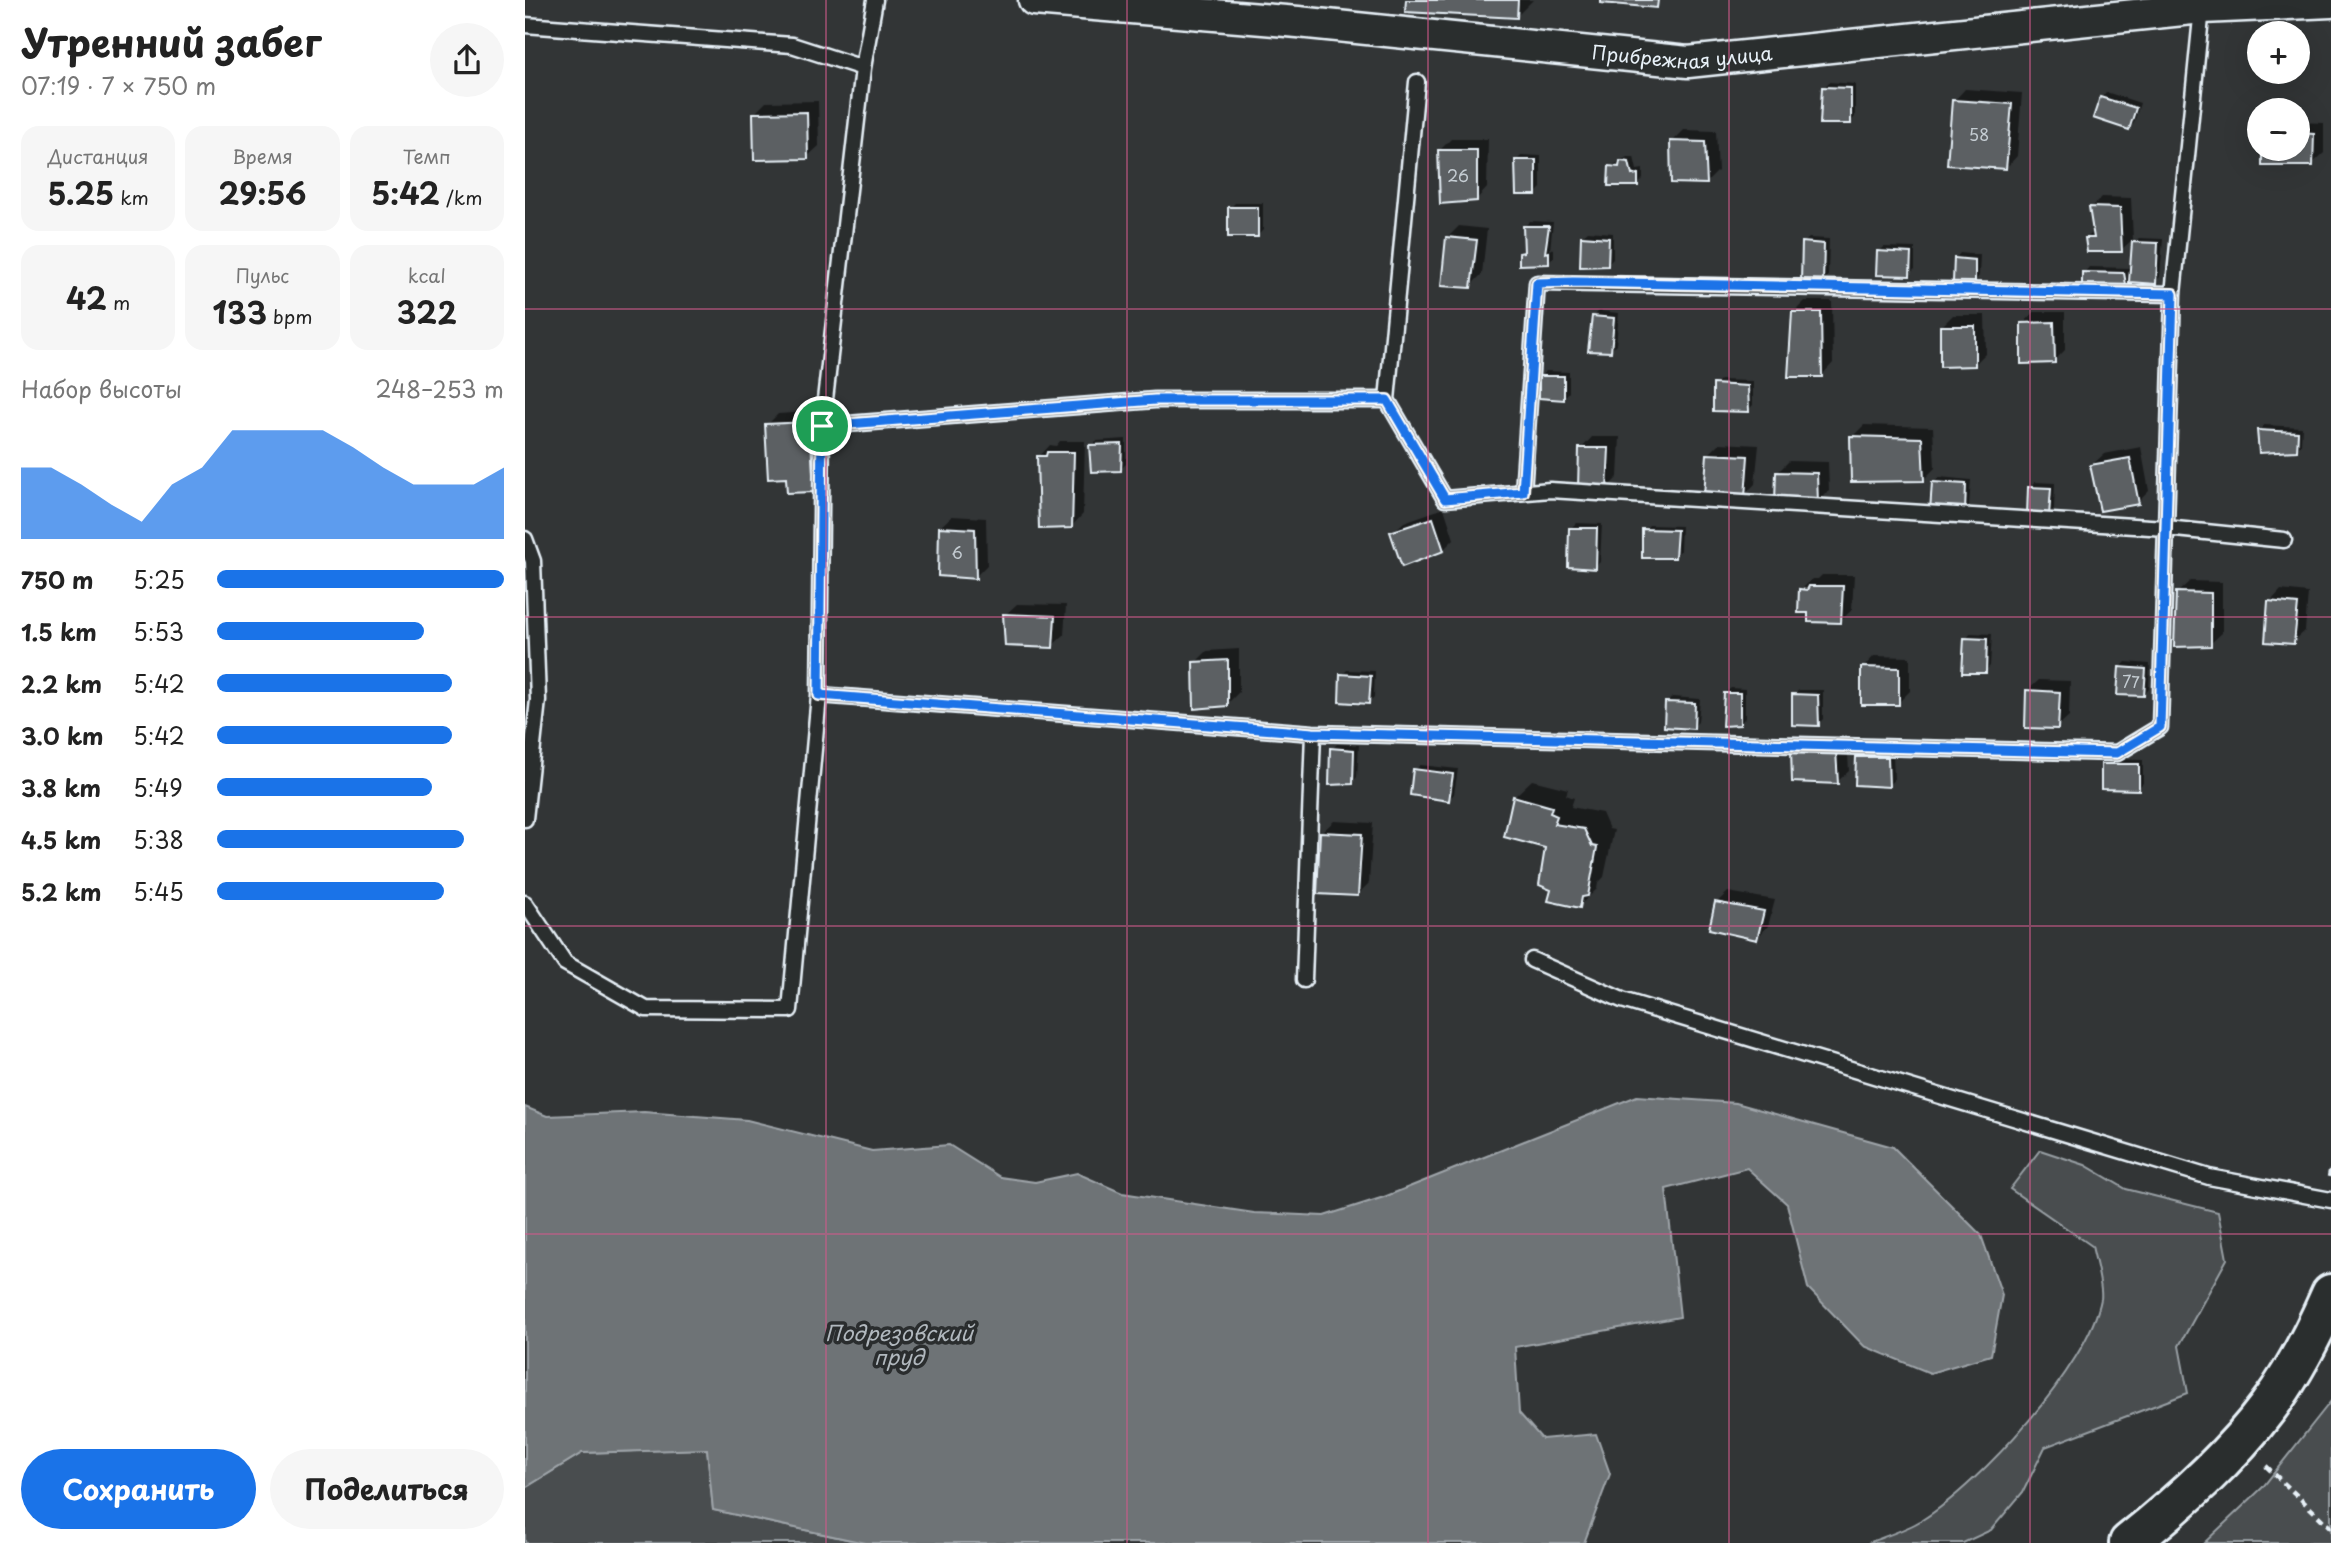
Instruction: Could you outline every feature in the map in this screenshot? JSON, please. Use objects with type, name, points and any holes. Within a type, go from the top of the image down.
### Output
[{"type":"main road","points":[[2130,1543],[2154,1524],[2233,1448],[2269,1406],[2315,1331],[2331,1294]]},
{"type":"street","name":"Прибрежная улица","points":[[1034,0],[1297,22],[1688,62],[2202,8],[2331,2]]},
{"type":"lane","points":[[525,903],[565,963],[646,1009],[790,1010],[819,695],[822,426],[863,68],[875,0]]},
{"type":"lane","points":[[819,695],[1313,733],[2117,753],[2160,727],[2173,294],[2202,8]]},
{"type":"lane","points":[[525,24],[792,45],[863,68]]},
{"type":"lane","points":[[1417,82],[1387,400],[1445,499],[1550,490],[2166,528],[2284,540]]},
{"type":"lane","points":[[1523,492],[1537,283],[2173,294]]},
{"type":"lane","points":[[822,426],[1155,400],[1387,400]]},
{"type":"lane","points":[[525,539],[533,561],[538,700],[525,820]]},
{"type":"lane","points":[[1304,980],[1313,733]]},
{"type":"lane","points":[[1532,960],[1622,1000],[2195,1173],[2331,1200]]},
{"type":"path","points":[[2261,1461],[2331,1528]]},
{"type":"shaded area","points":[[2040,1150],[2085,1165],[2126,1189],[2218,1212],[2227,1259],[2179,1346],[2188,1393],[2045,1447],[2023,1492],[1991,1530],[1963,1543],[1868,1543],[1922,1520],[1973,1480],[2001,1452],[2054,1389],[2076,1357],[2092,1326],[2101,1294],[2092,1246],[2010,1189]]},
{"type":"shaded area","points":[[2331,1401],[2331,1543],[2204,1543],[2262,1488]]},
{"type":"shaded area","points":[[707,1449],[713,1510],[865,1543],[525,1543],[525,1488],[582,1453]]},
{"type":"water","name":"Подрезовский пруд","points":[[1637,1096],[1736,1103],[1893,1147],[1981,1235],[2002,1295],[1991,1355],[1930,1373],[1864,1346],[1808,1288],[1787,1204],[1747,1168],[1666,1189],[1680,1317],[1515,1347],[1519,1413],[1542,1439],[1596,1434],[1610,1474],[1584,1543],[865,1543],[713,1510],[707,1449],[582,1453],[525,1488],[525,1107],[547,1116],[644,1112],[747,1120],[872,1151],[949,1145],[1000,1177],[1035,1182],[1077,1173],[1122,1193],[1254,1213],[1324,1216],[1384,1197]]},
{"type":"building","points":[[1406,0],[1518,0],[1517,18],[1405,12]]},
{"type":"building","points":[[1601,0],[1658,0],[1657,8],[1601,3]]},
{"type":"building","points":[[1822,87],[1851,88],[1851,124],[1820,124]]},
{"type":"building","points":[[2100,97],[2136,108],[2129,130],[2093,118]]},
{"type":"building","points":[[1952,100],[2012,104],[2006,169],[1947,165]]},
{"type":"building","points":[[807,112],[808,159],[754,160],[753,113]]},
{"type":"building","points":[[2310,134],[2314,134],[2313,166],[2262,166],[2262,161],[2310,161]]},
{"type":"building","points":[[1670,141],[1705,142],[1707,184],[1671,183]]},
{"type":"building","points":[[1438,150],[1477,150],[1477,201],[1440,204]]},
{"type":"building","points":[[1515,160],[1536,160],[1536,195],[1516,195]]},
{"type":"building","points":[[1620,161],[1629,162],[1632,175],[1638,174],[1638,186],[1608,186],[1609,166],[1619,167]]},
{"type":"building","points":[[1228,207],[1258,207],[1258,237],[1228,237]]},
{"type":"building","points":[[2089,207],[2120,208],[2122,252],[2087,252],[2085,238],[2094,238]]},
{"type":"building","points":[[1523,226],[1549,226],[1545,253],[1549,252],[1549,264],[1519,265],[1519,253],[1524,252]]},
{"type":"building","points":[[1581,236],[1609,238],[1608,266],[1580,267]]},
{"type":"building","points":[[1446,237],[1477,240],[1471,288],[1441,286]]},
{"type":"building","points":[[1802,242],[1824,244],[1823,283],[1801,282]]},
{"type":"building","points":[[2132,242],[2158,243],[2156,284],[2129,282]]},
{"type":"building","points":[[1877,251],[1911,253],[1910,276],[1876,275]]},
{"type":"building","points":[[1954,258],[1975,260],[1975,283],[1953,282]]},
{"type":"building","points":[[2082,272],[2124,273],[2127,290],[2082,290]]},
{"type":"building","points":[[1792,312],[1821,312],[1822,377],[1788,377]]},
{"type":"building","points":[[1592,316],[1614,318],[1611,352],[1588,351]]},
{"type":"building","points":[[2054,322],[2055,363],[2021,364],[2021,323]]},
{"type":"building","points":[[1940,326],[1975,326],[1975,366],[1940,367]]},
{"type":"building","points":[[1539,376],[1564,376],[1564,400],[1539,398]]},
{"type":"building","points":[[1713,384],[1748,386],[1749,412],[1713,411]]},
{"type":"building","points":[[810,422],[814,492],[787,493],[786,478],[768,479],[765,424]]},
{"type":"building","points":[[2257,430],[2298,432],[2297,451],[2259,453]]},
{"type":"building","points":[[1850,436],[1922,438],[1924,481],[1851,482]]},
{"type":"building","points":[[1122,444],[1121,471],[1091,472],[1089,445]]},
{"type":"building","points":[[1579,448],[1609,448],[1607,491],[1578,489]]},
{"type":"building","points":[[1047,452],[1074,452],[1072,528],[1039,529],[1037,456],[1046,456]]},
{"type":"building","points":[[1707,454],[1748,456],[1745,497],[1704,495]]},
{"type":"building","points":[[2130,458],[2139,504],[2100,511],[2090,465]]},
{"type":"building","points":[[1776,472],[1817,473],[1818,504],[1775,502]]},
{"type":"building","points":[[1932,482],[1966,484],[1965,513],[1930,511]]},
{"type":"building","points":[[2028,487],[2051,488],[2049,516],[2027,515]]},
{"type":"building","points":[[1433,518],[1444,551],[1402,567],[1390,532]]},
{"type":"building","points":[[939,527],[975,529],[976,579],[938,576]]},
{"type":"building","points":[[1569,528],[1597,528],[1596,569],[1568,567]]},
{"type":"building","points":[[1642,529],[1677,530],[1675,558],[1642,558]]},
{"type":"building","points":[[1809,586],[1843,586],[1841,623],[1808,622],[1808,613],[1798,613],[1799,589],[1807,590]]},
{"type":"building","points":[[2176,592],[2211,593],[2211,646],[2174,647]]},
{"type":"building","points":[[2268,601],[2298,604],[2294,644],[2265,642]]},
{"type":"building","points":[[1003,614],[1055,616],[1053,648],[1005,646]]},
{"type":"building","points":[[1964,638],[1987,639],[1986,673],[1962,673]]},
{"type":"building","points":[[1228,660],[1228,706],[1194,709],[1193,662]]},
{"type":"building","points":[[1861,667],[1899,668],[1899,705],[1861,705]]},
{"type":"building","points":[[2119,667],[2146,669],[2144,696],[2117,695]]},
{"type":"building","points":[[1340,674],[1371,676],[1369,704],[1339,702]]},
{"type":"building","points":[[2026,690],[2060,692],[2058,729],[2025,728]]},
{"type":"building","points":[[1724,693],[1740,693],[1740,725],[1722,726]]},
{"type":"building","points":[[1792,694],[1818,695],[1819,726],[1792,725]]},
{"type":"building","points":[[1665,702],[1695,703],[1694,729],[1664,727]]},
{"type":"building","points":[[1330,748],[1354,750],[1353,784],[1329,785]]},
{"type":"building","points":[[1791,749],[1836,750],[1838,784],[1792,782]]},
{"type":"building","points":[[1856,757],[1888,757],[1889,787],[1855,785]]},
{"type":"building","points":[[2101,764],[2139,764],[2139,790],[2101,789]]},
{"type":"building","points":[[1413,769],[1453,774],[1449,801],[1410,795]]},
{"type":"building","points":[[1513,796],[1552,807],[1550,813],[1557,816],[1554,824],[1584,829],[1592,846],[1597,847],[1588,896],[1582,897],[1580,908],[1548,901],[1551,890],[1539,885],[1545,848],[1504,837]]},
{"type":"building","points":[[1320,832],[1362,834],[1358,896],[1317,894]]},
{"type":"building","points":[[1715,902],[1764,911],[1757,940],[1709,929]]},
{"type":"route","points":[[1537,283],[2173,294],[2160,727],[2117,753],[1313,733],[819,695],[822,426],[1155,400],[1387,400],[1445,499],[1523,492],[1537,283]]}]
